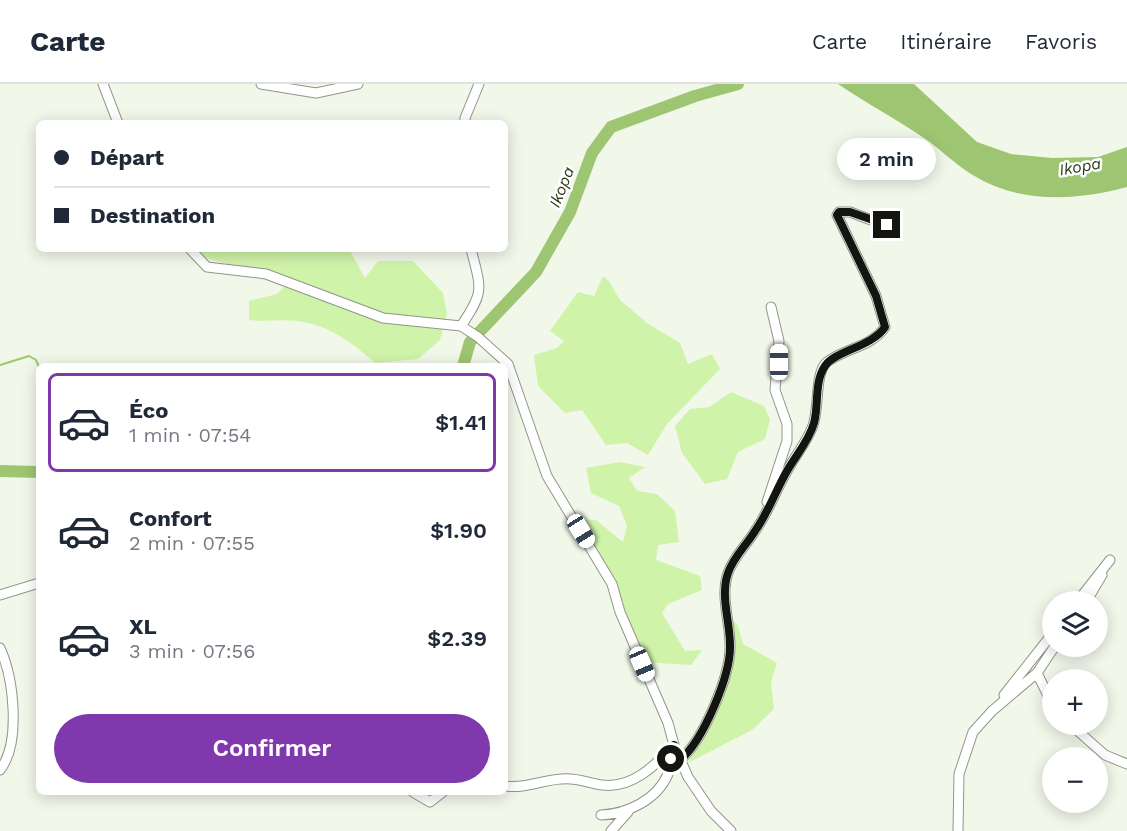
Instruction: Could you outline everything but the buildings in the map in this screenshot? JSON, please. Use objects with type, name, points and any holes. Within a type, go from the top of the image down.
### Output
[{"type":"street","points":[[103,84],[117,120]]},
{"type":"street","points":[[261,84],[316,93],[358,84]]},
{"type":"street","points":[[465,120],[479,84]]},
{"type":"street","points":[[680,760],[694,747],[712,712],[731,647],[725,589],[728,574],[737,553],[756,531],[814,424],[819,384],[826,363],[859,348],[885,327],[876,296],[837,215],[839,212],[850,212],[887,225]]},
{"type":"street","points":[[193,252],[207,267],[266,274],[383,318],[461,326],[507,363]]},
{"type":"street","points":[[461,326],[473,308],[481,287],[472,252]]},
{"type":"street","points":[[766,510],[769,491],[787,441],[787,424],[775,390],[779,341],[771,307]]},
{"type":"street","points":[[508,364],[547,476],[612,584],[633,644],[668,723],[674,745],[688,777],[711,811],[731,831]]},
{"type":"street","points":[[1086,591],[1110,560],[1092,591]]},
{"type":"street","points":[[0,595],[36,584]]},
{"type":"street","points":[[958,831],[959,774],[972,732],[992,711],[1042,647]]},
{"type":"street","points":[[0,648],[8,674],[14,743],[7,762],[0,770]]},
{"type":"street","points":[[992,711],[1037,674],[1048,657]]},
{"type":"street","points":[[1037,674],[1042,684]]},
{"type":"street","points":[[1083,735],[1105,754],[1127,764]]},
{"type":"street","points":[[508,786],[517,788],[541,780],[572,778],[605,785],[626,782],[651,770],[674,745]]},
{"type":"street","points":[[611,831],[629,810],[652,795],[662,785],[668,773],[674,745]]},
{"type":"street","points":[[418,795],[430,802],[439,795]]},
{"type":"street","points":[[601,815],[629,810]]},
{"type":"shaded area","points":[[195,252],[351,252],[365,278],[378,261],[413,261],[443,293],[447,314],[440,340],[418,359],[375,363],[348,341],[309,323],[249,320],[249,301],[277,294],[291,280],[265,271],[226,264]]},
{"type":"shaded area","points":[[603,276],[609,281],[620,300],[647,323],[680,343],[688,364],[712,354],[720,369],[667,424],[648,455],[627,443],[606,445],[582,410],[565,413],[538,386],[534,355],[557,348],[564,341],[550,331],[578,292],[594,296]]},
{"type":"shaded area","points":[[731,392],[764,406],[770,420],[765,439],[738,452],[727,479],[705,484],[682,453],[675,426],[690,409],[709,407]]},
{"type":"shaded area","points":[[620,462],[645,467],[629,478],[637,491],[657,494],[675,511],[679,542],[658,545],[656,560],[700,576],[702,590],[668,604],[662,613],[685,651],[702,650],[691,665],[656,663],[645,666],[626,623],[619,594],[573,519],[596,520],[623,542],[627,526],[619,506],[591,493],[586,468]]},
{"type":"shaded area","points":[[730,616],[738,626],[743,644],[777,663],[771,682],[774,709],[752,730],[688,763],[700,743],[726,662]]},
{"type":"water","points":[[838,84],[914,84],[977,142],[1011,154],[1052,158],[1098,157],[1127,147],[1127,187],[1067,197],[1028,195],[1008,191],[971,174],[924,138]]},
{"type":"waterway","name":"Ikopa","points":[[464,363],[470,342],[536,272],[570,212],[592,153],[611,127],[695,96],[738,84]]},
{"type":"waterway","points":[[0,365],[29,356],[37,363]]},
{"type":"waterway","name":"Ikopa","points":[[0,471],[36,472]]},
{"type":"route","points":[[671,759],[674,745],[680,760],[689,753],[712,712],[731,647],[725,589],[728,574],[737,553],[756,531],[814,424],[822,371],[826,363],[859,348],[884,331],[885,327],[876,296],[837,215],[839,212],[850,212],[887,225]]}]
